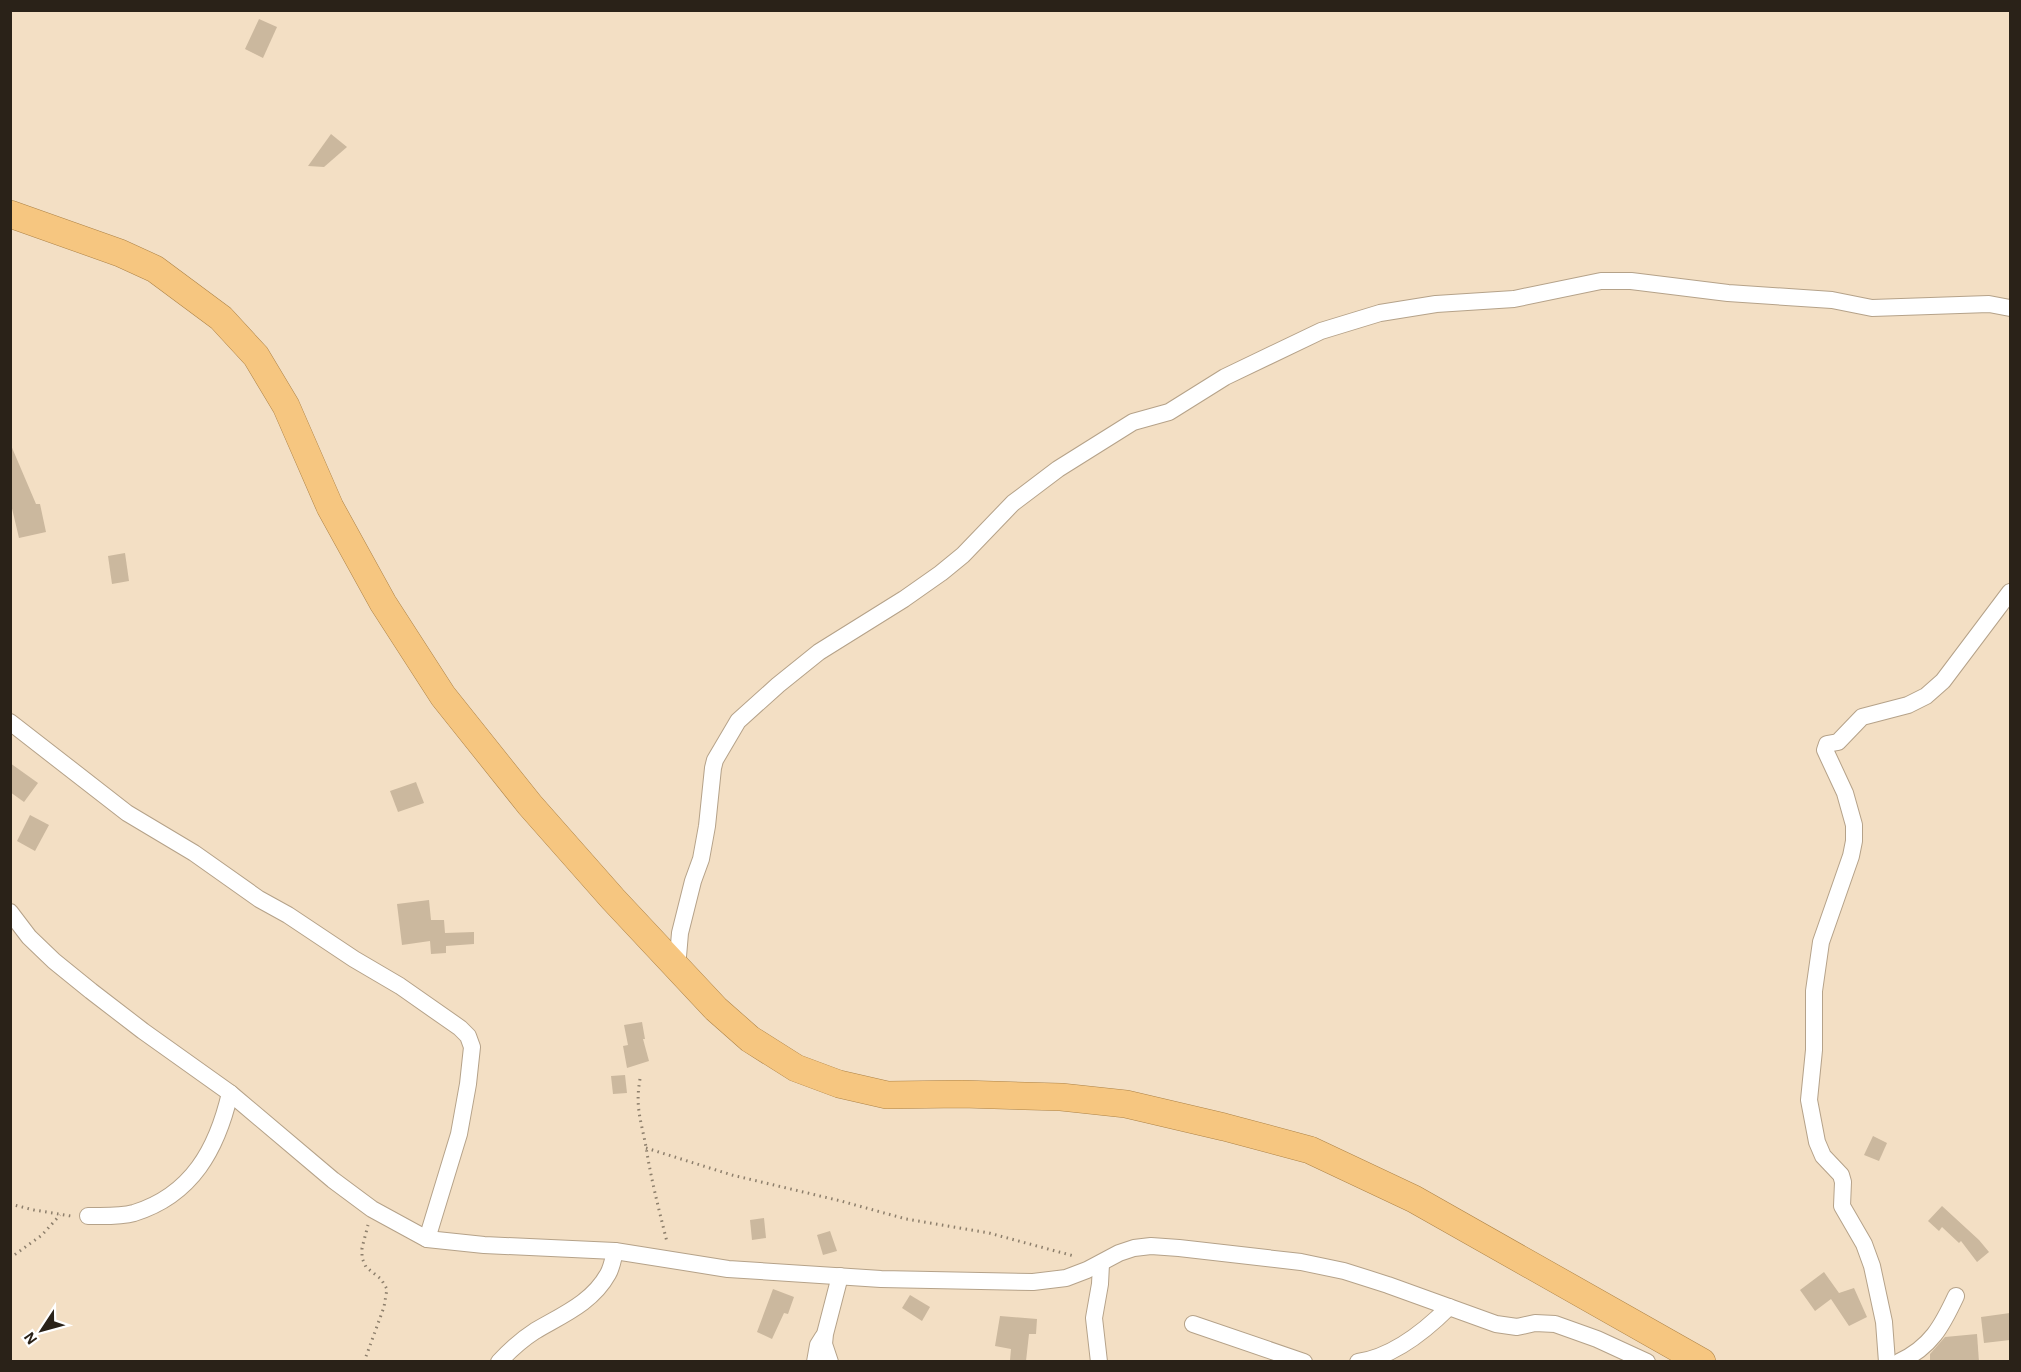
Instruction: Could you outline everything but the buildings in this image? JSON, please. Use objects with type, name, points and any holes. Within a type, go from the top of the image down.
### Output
[{"type":"highway","points":[[10,214],[120,252],[155,269],[221,318],[256,356],[286,406],[335,516],[383,603],[442,696],[530,805],[677,968],[716,1009],[750,1039],[796,1068],[839,1084],[887,1095],[962,1094],[1061,1097],[1126,1104],[1310,1150],[1414,1199],[1702,1362]]},
{"type":"street","points":[[677,968],[680,933],[701,859],[707,826],[713,768],[715,760],[738,721],[819,652],[941,573],[963,555],[1013,503],[1058,469],[1133,422],[1169,412],[1225,377],[1286,347],[1341,324],[1380,313],[1436,304],[1506,301],[1601,281],[1631,281],[1728,293],[1832,300],[1872,308],[1989,304],[2010,308]]},
{"type":"street","points":[[1887,1362],[1884,1322],[1872,1266],[1864,1244],[1842,1206],[1841,1175],[1823,1156],[1817,1142],[1809,1100],[1814,1050],[1814,991],[1821,942],[1854,841],[1854,825],[1845,794],[1825,750],[1827,744],[1839,742],[1862,717],[1908,705],[1926,696],[1942,681],[2010,592]]},
{"type":"street","points":[[10,722],[127,813],[194,853],[259,899],[400,986],[468,1036],[472,1047],[459,1134],[428,1239]]},
{"type":"street","points":[[10,912],[29,937],[54,962],[143,1031],[230,1093],[333,1180],[372,1209],[428,1239],[484,1245],[615,1251],[728,1269],[840,1276],[1032,1282],[1066,1278],[1134,1248],[1151,1246],[1248,1255],[1301,1262],[1344,1271],[1496,1324],[1517,1327],[1535,1323],[1555,1324],[1597,1339],[1647,1362]]},
{"type":"street","points":[[88,1216],[132,1214],[173,1193],[192,1178],[216,1140],[230,1093]]},
{"type":"street","points":[[499,1362],[516,1345],[584,1302],[601,1285],[609,1272],[615,1251]]},
{"type":"street","points":[[1099,1362],[1094,1317],[1101,1264]]},
{"type":"street","points":[[830,1362],[824,1344],[825,1334],[840,1276]]},
{"type":"street","points":[[1899,1362],[1916,1352],[1938,1332],[1956,1296]]},
{"type":"street","points":[[1358,1362],[1377,1357],[1403,1343],[1435,1322],[1449,1307]]},
{"type":"street","points":[[1193,1324],[1304,1362]]},
{"type":"street","points":[[815,1362],[818,1346],[825,1334]]},
{"type":"path","points":[[640,1079],[637,1095],[638,1114],[671,1261]]},
{"type":"path","points":[[646,1148],[742,1177],[906,1219],[989,1233],[1101,1264]]},
{"type":"path","points":[[10,1204],[60,1215],[88,1216]]},
{"type":"path","points":[[364,1362],[387,1296],[385,1283],[366,1267],[362,1258],[364,1237],[372,1209]]},
{"type":"path","points":[[10,1258],[42,1235],[60,1215]]}]
